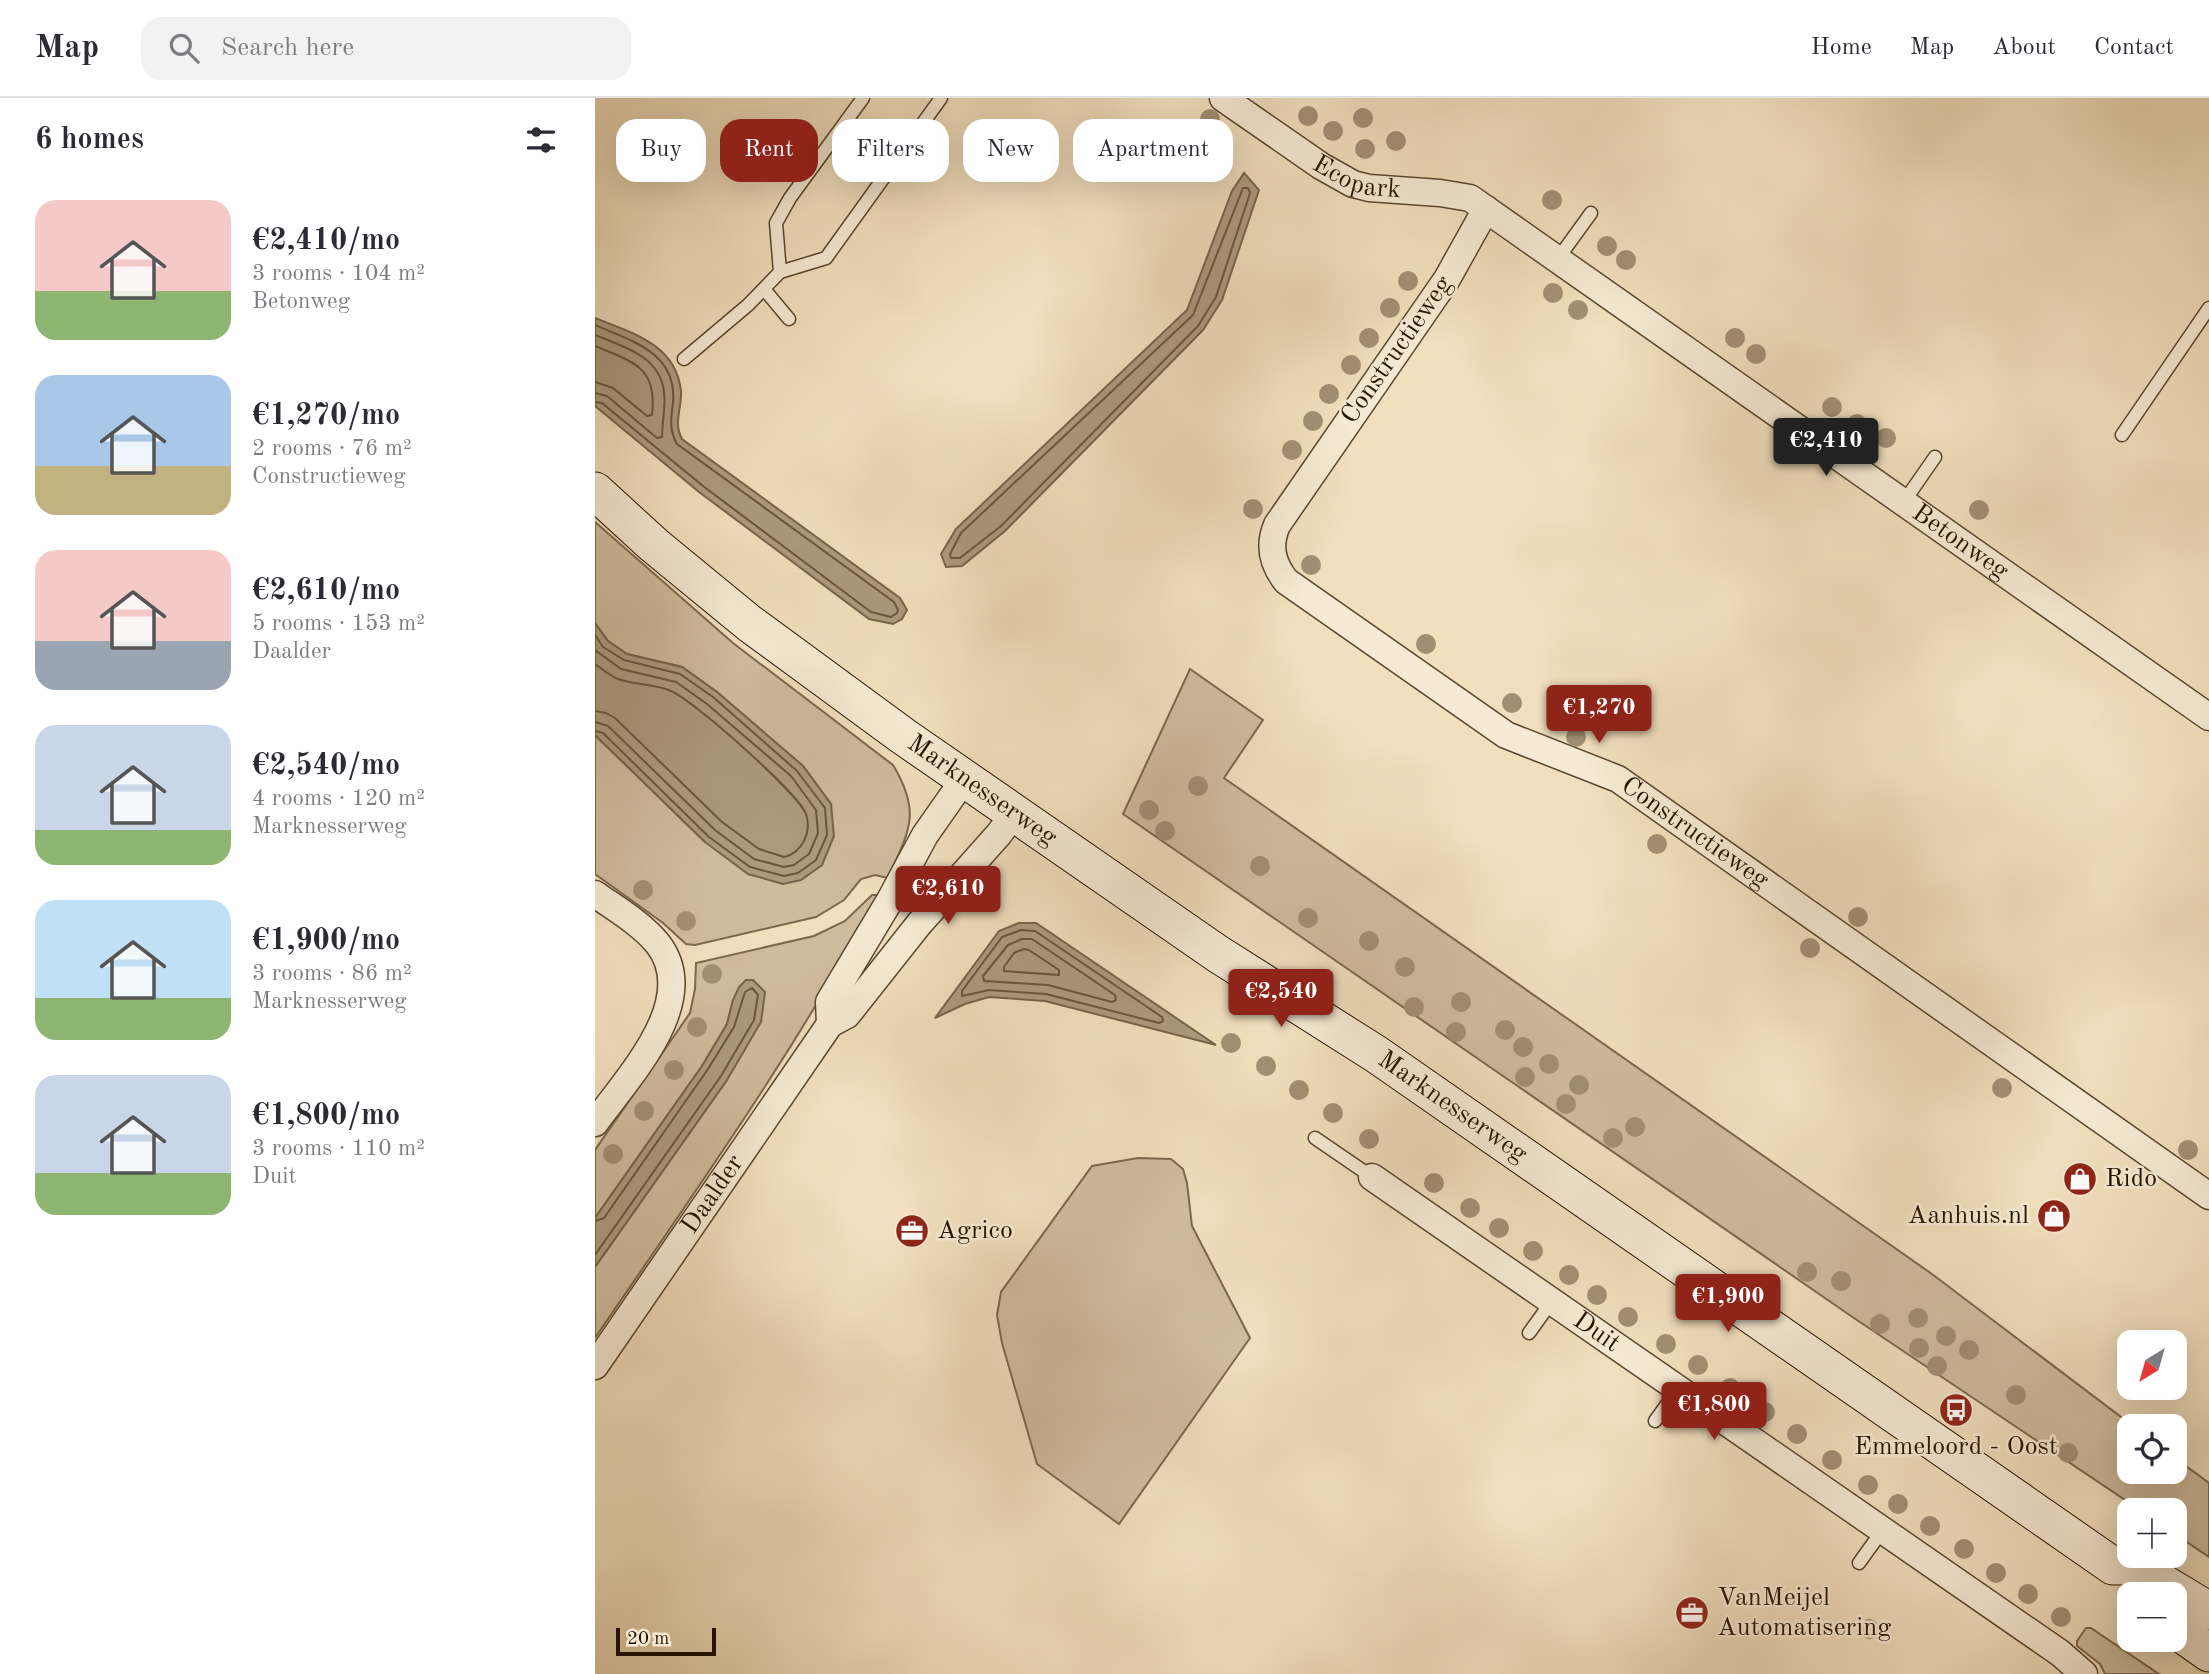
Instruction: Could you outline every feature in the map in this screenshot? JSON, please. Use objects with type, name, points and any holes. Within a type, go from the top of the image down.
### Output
[{"type":"main road","name":"Marknesserweg","points":[[595,491],[654,545],[805,667],[1217,954],[1398,1069],[2122,1580],[2135,1566],[2209,1611]]},
{"type":"main road","points":[[2187,1637],[2209,1653]]},
{"type":"street","name":"Ecopark","points":[[1223,98],[1321,166],[1353,184],[1369,188],[1440,193],[1478,204]]},
{"type":"street","name":"Betonweg","points":[[1478,204],[2209,717]]},
{"type":"street","name":"Constructieweg","points":[[1478,204],[1447,279],[1276,525],[1271,540],[1273,559],[1286,581],[1506,735],[1618,779],[2209,1196]]},
{"type":"street","name":"Daalder","points":[[830,1024],[829,1002],[925,835],[965,778]]},
{"type":"street","name":"Daalder","points":[[595,1366],[830,1024],[847,1015],[919,924],[999,834],[1015,812]]},
{"type":"street","points":[[595,894],[647,932],[668,960],[672,976],[669,1010],[661,1028],[595,1124]]},
{"type":"street","name":"Duit","points":[[1372,1177],[1882,1531],[2074,1671]]},
{"type":"lane","points":[[780,272],[776,223],[790,198],[863,98]]},
{"type":"lane","points":[[684,359],[748,305],[780,272],[826,258],[941,98]]},
{"type":"lane","points":[[1557,260],[1591,213]]},
{"type":"lane","points":[[764,289],[789,319]]},
{"type":"lane","points":[[2122,435],[2209,308]]},
{"type":"lane","points":[[1903,503],[1935,457]]},
{"type":"lane","name":"Duit","points":[[1315,1138],[1372,1177]]},
{"type":"lane","points":[[1529,1334],[1552,1301]]},
{"type":"lane","points":[[1655,1421],[1678,1389]]},
{"type":"lane","points":[[1859,1563],[1882,1531]]},
{"type":"shaded area","points":[[595,522],[733,643],[893,765],[902,782],[910,809],[902,847],[888,878],[875,875],[861,879],[844,900],[816,917],[695,945],[686,944],[663,923],[595,874],[595,735],[705,842],[831,804],[803,766],[717,692],[682,667],[627,654],[608,641],[595,623]]},
{"type":"shaded area","points":[[1190,669],[1263,720],[1224,778],[1932,1274],[2117,1414],[2117,1484],[2187,1484],[2187,1467],[2209,1483],[2209,1557],[2187,1542],[2187,1498],[2122,1498],[1851,1316],[1123,814]]},
{"type":"shaded area","points":[[872,895],[879,895],[779,1065],[595,1338],[595,1267],[727,1080],[733,1000],[727,1024],[702,1066],[595,1218],[595,1150],[690,1013],[695,989],[696,963],[814,936],[845,921]]},
{"type":"shaded area","points":[[1138,1158],[1171,1159],[1183,1169],[1192,1226],[1250,1338],[1119,1524],[1037,1464],[1002,1343],[997,1315],[1001,1292],[1092,1166]]},
{"type":"shaded area","points":[[2086,1628],[2091,1628],[2117,1646],[2117,1652],[2126,1652],[2159,1674],[2105,1674],[2100,1664],[2077,1646],[2077,1641]]},
{"type":"water","points":[[1244,173],[1259,190],[1222,300],[1203,330],[1005,531],[962,566],[946,567],[941,554],[956,529],[1187,310],[1232,191]]},
{"type":"water","points":[[595,318],[650,342],[671,362],[681,391],[678,421],[682,439],[900,598],[907,610],[902,619],[893,624],[869,619],[699,492],[595,406]]},
{"type":"water","points":[[595,623],[608,641],[627,654],[682,667],[717,692],[803,766],[831,804],[834,836],[822,865],[801,880],[783,884],[748,874],[705,842],[595,735]]},
{"type":"water","points":[[1019,923],[1036,923],[1216,1045],[1045,1001],[989,997],[965,1004],[935,1018],[999,931]]},
{"type":"water","points":[[746,980],[753,980],[765,992],[761,1022],[727,1080],[595,1267],[595,1218],[702,1066],[727,1024],[733,1000]]},
{"type":"place","name":"Rido","points":[[2080,1179]]},
{"type":"place","name":"Aanhuis.nl","points":[[2054,1216]]},
{"type":"place","name":"Agrico","points":[[912,1231]]},
{"type":"place","name":"Emmeloord - Oost","points":[[1956,1410]]},
{"type":"place","name":"VanMeijel Automatisering","points":[[1692,1613]]}]
